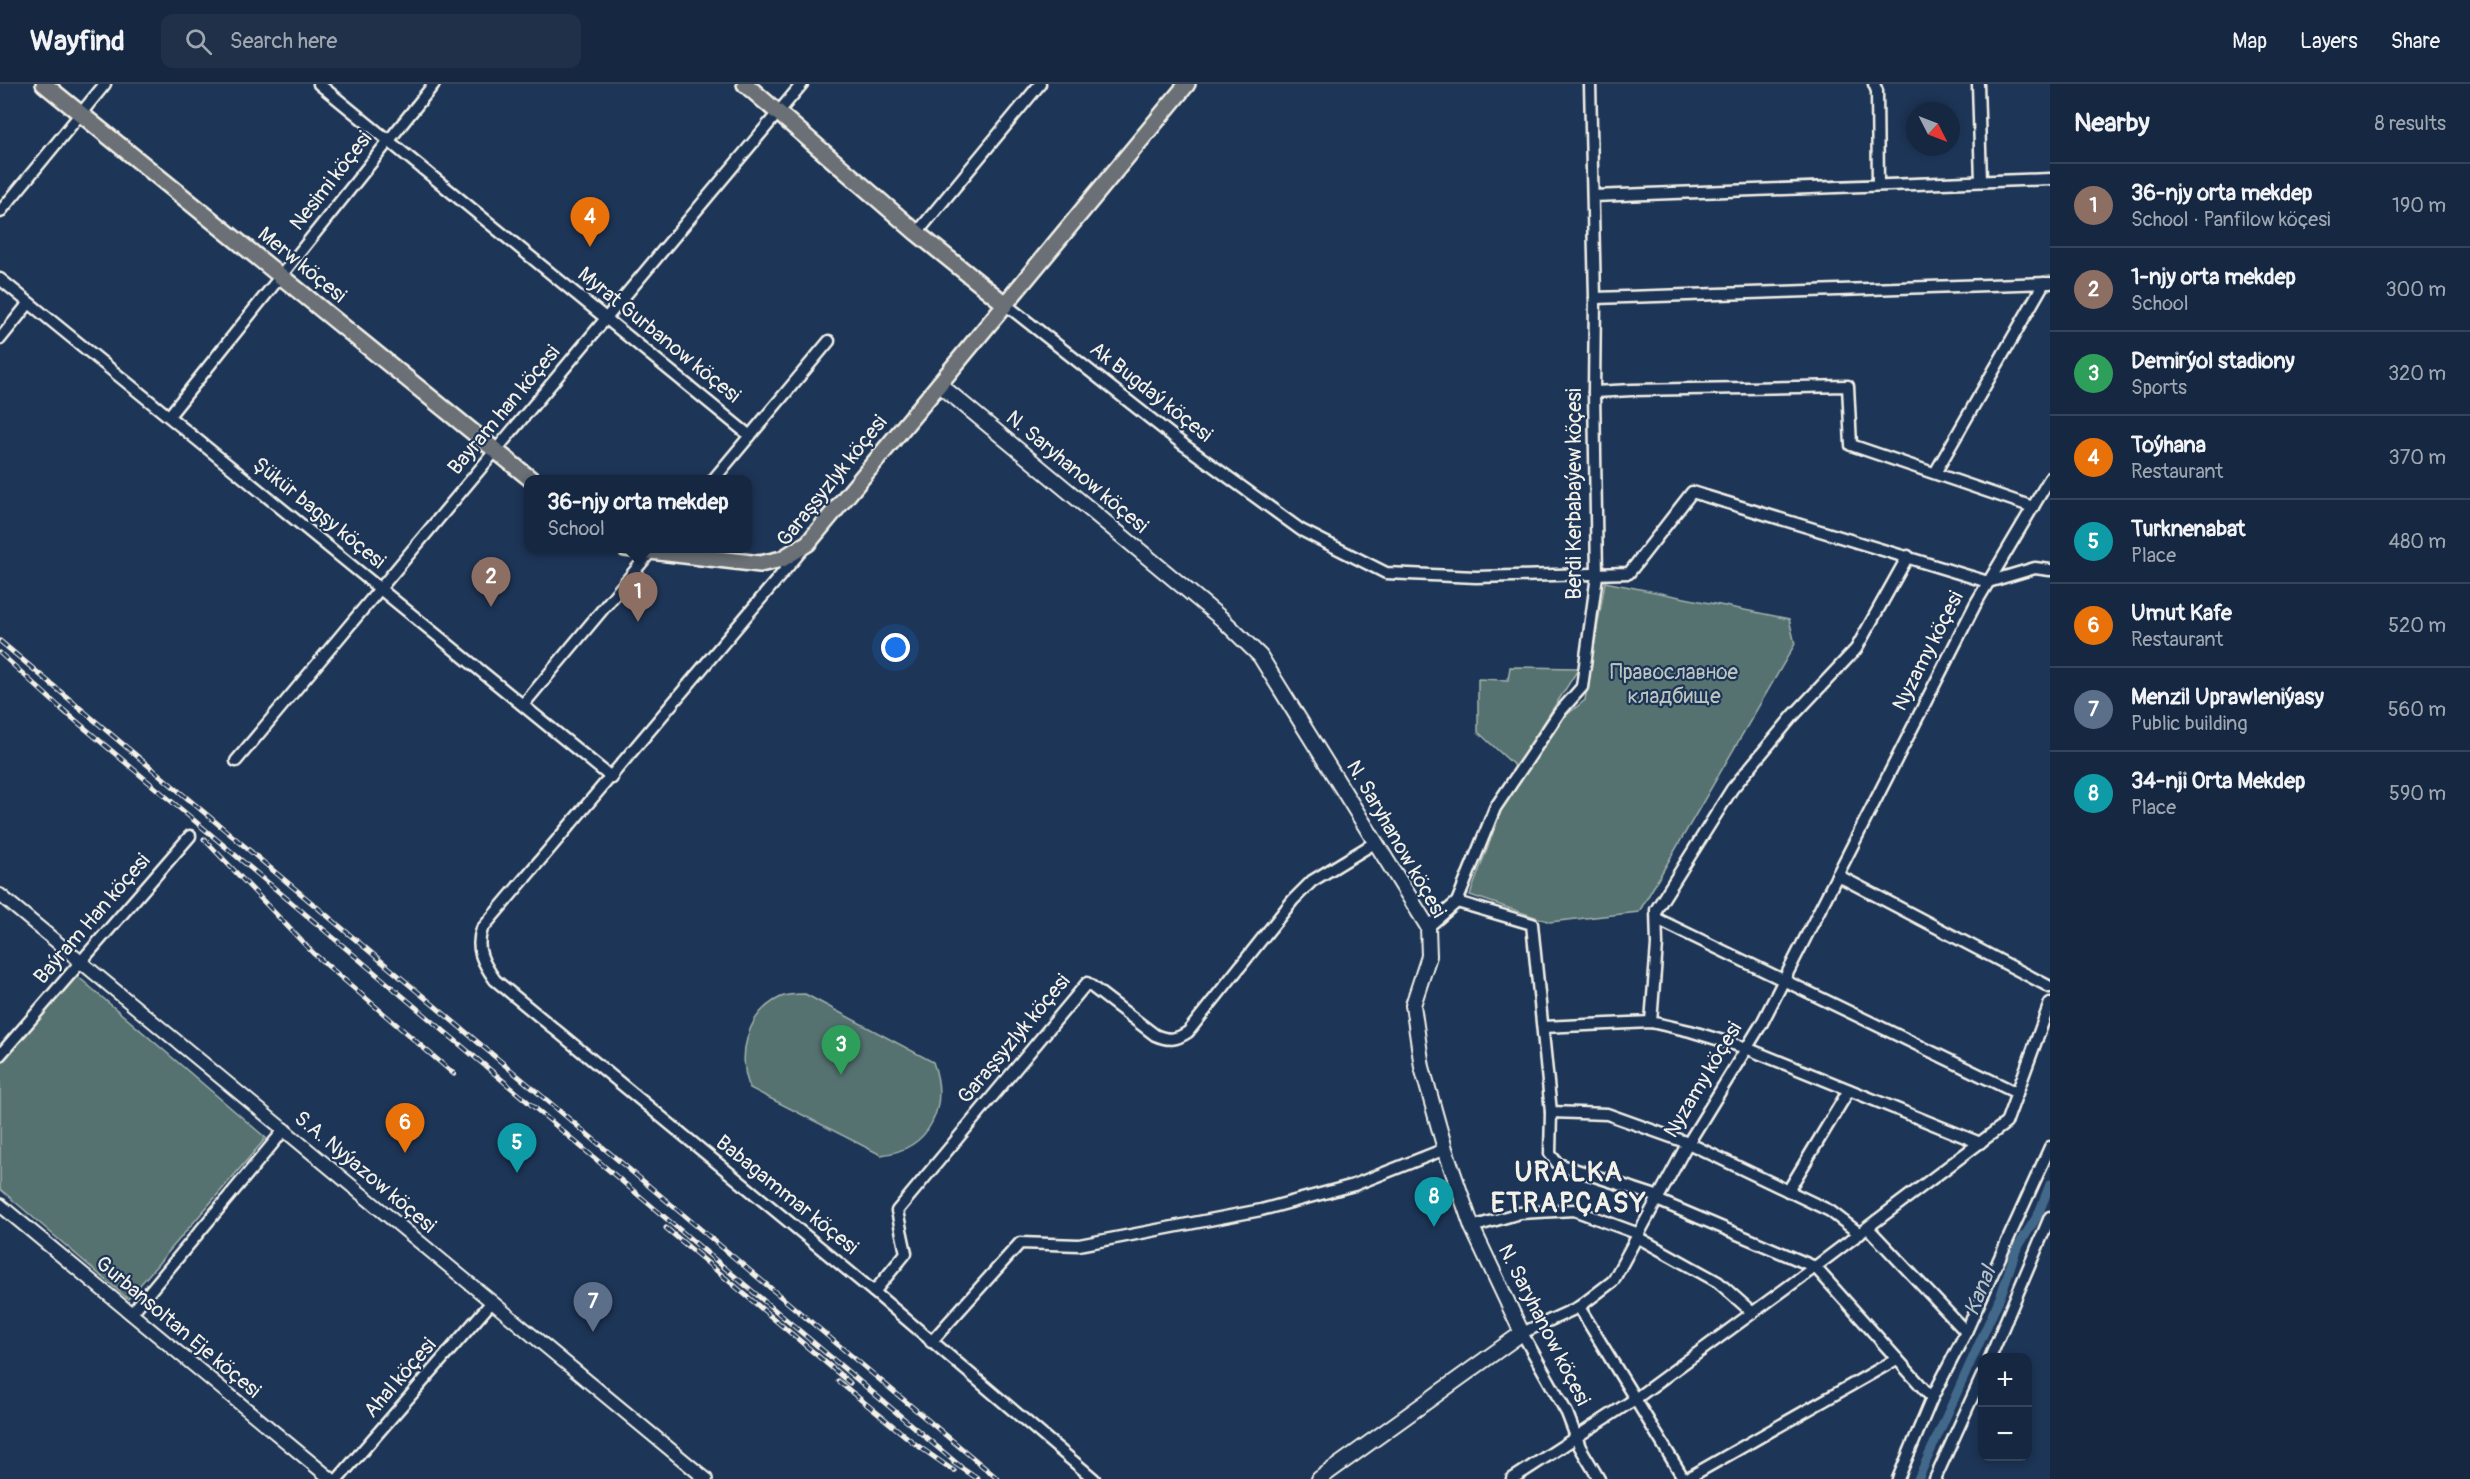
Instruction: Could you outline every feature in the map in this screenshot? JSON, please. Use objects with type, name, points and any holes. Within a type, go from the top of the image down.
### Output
[{"type":"main road","name":"Merw köçesi","points":[[44,84],[526,475]]},
{"type":"main road","name":"Ak Bugdaý köçesi","points":[[745,84],[917,233],[1005,304]]},
{"type":"main road","name":"Garaşsyzlyk köçesi","points":[[808,543],[1187,84]]},
{"type":"main road","name":"N. Saryhanow köçesi","points":[[939,384],[1222,619],[1260,656],[1376,842],[1428,927],[1429,956],[1413,1005],[1422,1067],[1445,1149],[1472,1227],[1522,1333]]},
{"type":"main road","points":[[675,553],[760,564],[782,559],[808,543]]},
{"type":"main road","name":"Nyzamy köçesi","points":[[1319,1479],[1522,1333]]},
{"type":"street","points":[[0,212],[105,84]]},
{"type":"street","name":"Myrat Gurbanow köçesi","points":[[319,84],[750,436]]},
{"type":"street","name":"Nesimi köçesi","points":[[169,416],[434,84]]},
{"type":"street","name":"Bayram han köçesi","points":[[236,761],[802,84]]},
{"type":"street","points":[[917,233],[1040,84]]},
{"type":"street","name":"Berdi Kerbabaýew köçesi","points":[[1428,927],[1457,902],[1495,808],[1559,713],[1582,687],[1597,575],[1595,298],[1590,84]]},
{"type":"street","points":[[1874,84],[1877,91],[1878,185]]},
{"type":"street","points":[[1978,84],[1981,181]]},
{"type":"street","points":[[1593,196],[2050,179]]},
{"type":"street","name":"Şükür bagşy köçesi","points":[[0,279],[612,778]]},
{"type":"street","points":[[1595,298],[2047,283]]},
{"type":"street","points":[[1935,473],[2047,283]]},
{"type":"street","points":[[0,339],[29,303]]},
{"type":"street","name":"Ak Bugdaý köçesi","points":[[1005,304],[1184,445],[1301,530],[1386,573],[1476,577],[1629,573],[1692,492],[1908,556]]},
{"type":"street","points":[[717,475],[829,341]]},
{"type":"street","points":[[1594,392],[1848,386],[1851,445],[2033,507]]},
{"type":"street","name":"Nyzamy köçesi","points":[[1522,1333],[1579,1307],[1614,1281],[1688,1143],[1784,980],[1988,582],[2050,478]]},
{"type":"street","name":"Garaşsyzlyk köçesi","points":[[482,929],[612,778],[808,543]]},
{"type":"street","points":[[523,705],[650,553]]},
{"type":"street","points":[[1651,1022],[1658,945],[1656,910],[1732,789],[1792,717],[1856,649],[1908,556],[1988,582],[2035,568],[2050,570]]},
{"type":"street","name":"Baýram Han köçesi","points":[[0,1055],[190,836]]},
{"type":"street","name":"Garaşsyzlyk köçesi","points":[[874,1292],[906,1253],[897,1211],[1087,983],[1155,1035],[1166,1040],[1177,1039],[1188,1032],[1293,900],[1312,881],[1376,842]]},
{"type":"street","points":[[1837,875],[2050,987]]},
{"type":"street","name":"S.A. Nyýazow köçesi","points":[[0,895],[285,1129],[697,1476]]},
{"type":"street","points":[[1457,902],[1533,924],[1551,1112],[1550,1154],[1557,1164],[1658,1198],[1815,1268],[1932,1398]]},
{"type":"street","points":[[1657,919],[2017,1093]]},
{"type":"street","name":"Babagammar köçesi","points":[[482,929],[479,939],[480,952],[483,962],[495,980],[874,1292],[1094,1479]]},
{"type":"street","points":[[1512,1479],[1635,1399],[1815,1268],[2006,1123],[2050,1003]]},
{"type":"street","points":[[1543,1027],[1651,1022],[1746,1048],[1980,1143]]},
{"type":"street","points":[[1788,1191],[1850,1090]]},
{"type":"street","points":[[1551,1112],[1607,1114],[1688,1143],[1830,1211],[1864,1231],[1966,1332]]},
{"type":"street","points":[[131,1314],[285,1129]]},
{"type":"street","points":[[1898,1479],[1932,1398],[1966,1332],[2050,1147]]},
{"type":"street","points":[[931,1342],[1020,1243],[1078,1245],[1261,1210],[1354,1185],[1445,1149]]},
{"type":"street","name":"Gurbansoltan Eje köçesi","points":[[0,1205],[331,1479]]},
{"type":"street","points":[[1472,1227],[1520,1213],[1574,1210],[1638,1236],[1718,1282],[1753,1312]]},
{"type":"street","points":[[1992,1353],[2050,1217]]},
{"type":"street","name":"Ahal köçesi","points":[[338,1479],[490,1303]]},
{"type":"street","points":[[1579,1307],[1685,1479],[1897,1359]]},
{"type":"street","name":"N. Saryhanow köçesi","points":[[1522,1333],[1567,1413],[1576,1437],[1599,1479]]},
{"type":"street","points":[[1935,1479],[1978,1387]]},
{"type":"green space","name":"Православное кладбище","points":[[1605,582],[1789,619],[1795,644],[1639,912],[1550,922],[1470,895],[1502,808],[1563,718],[1585,700]]},
{"type":"green space","points":[[1510,667],[1579,668],[1516,767],[1478,732],[1478,679],[1508,680]]},
{"type":"green space","points":[[75,974],[266,1138],[128,1299],[0,1189],[0,1062]]},
{"type":"green space","points":[[805,994],[933,1062],[939,1094],[932,1123],[924,1135],[898,1151],[881,1155],[750,1088],[744,1063],[745,1049],[752,1024],[769,1004],[781,997]]},
{"type":"waterway","name":"Kanal","points":[[1918,1479],[2001,1295],[2016,1250],[2038,1215],[2050,1184]]},
{"type":"railway","points":[[0,641],[998,1479]]},
{"type":"railway","points":[[0,653],[67,714]]},
{"type":"railway","points":[[62,709],[961,1467]]},
{"type":"railway","points":[[204,839],[313,953],[454,1074]]},
{"type":"railway","points":[[666,1228],[850,1383]]},
{"type":"railway","points":[[838,1381],[914,1443],[954,1471]]},
{"type":"railway","points":[[954,1463],[978,1479]]},
{"type":"place","name":"Toýhana","points":[[590,247]]},
{"type":"place","name":"1-njy orta mekdep","points":[[491,607]]},
{"type":"place","name":"36-njy orta mekdep","points":[[638,622]]},
{"type":"place","name":"Demirýol stadiony","points":[[841,1075]]},
{"type":"place","name":"Umut Kafe","points":[[405,1153]]},
{"type":"place","name":"Turknenabat","points":[[517,1173]]},
{"type":"place","name":"34-nji Orta Mekdep","points":[[1434,1227]]},
{"type":"place","name":"Menzil Uprawleniýasy","points":[[593,1332]]},
{"type":"district","name":"URALKA ETRAPÇASY","points":[[1569,1188]]}]
